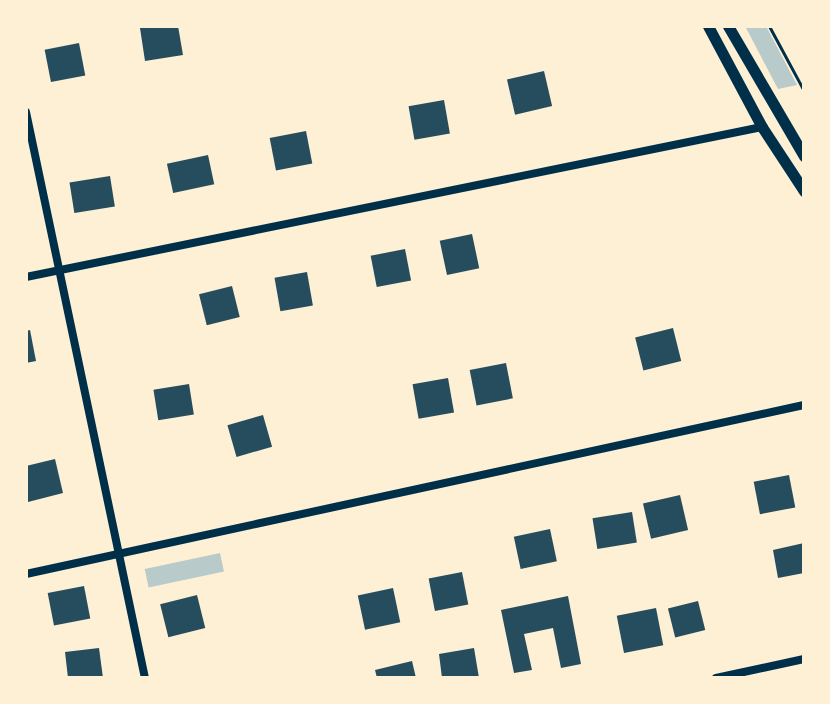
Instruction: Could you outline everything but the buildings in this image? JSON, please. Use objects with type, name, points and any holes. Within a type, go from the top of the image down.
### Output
[{"type":"street","points":[[708,26],[762,127],[804,191]]},
{"type":"street","points":[[728,26],[804,156]]},
{"type":"street","points":[[26,112],[145,678]]},
{"type":"street","points":[[26,277],[762,127]]},
{"type":"street","points":[[26,574],[804,405]]},
{"type":"street","points":[[716,678],[804,659]]},
{"type":"path","points":[[769,26],[804,91]]},
{"type":"shaded area","points":[[745,26],[766,26],[797,85],[778,89]]},
{"type":"shaded area","points":[[220,553],[224,572],[149,588],[145,569]]}]
